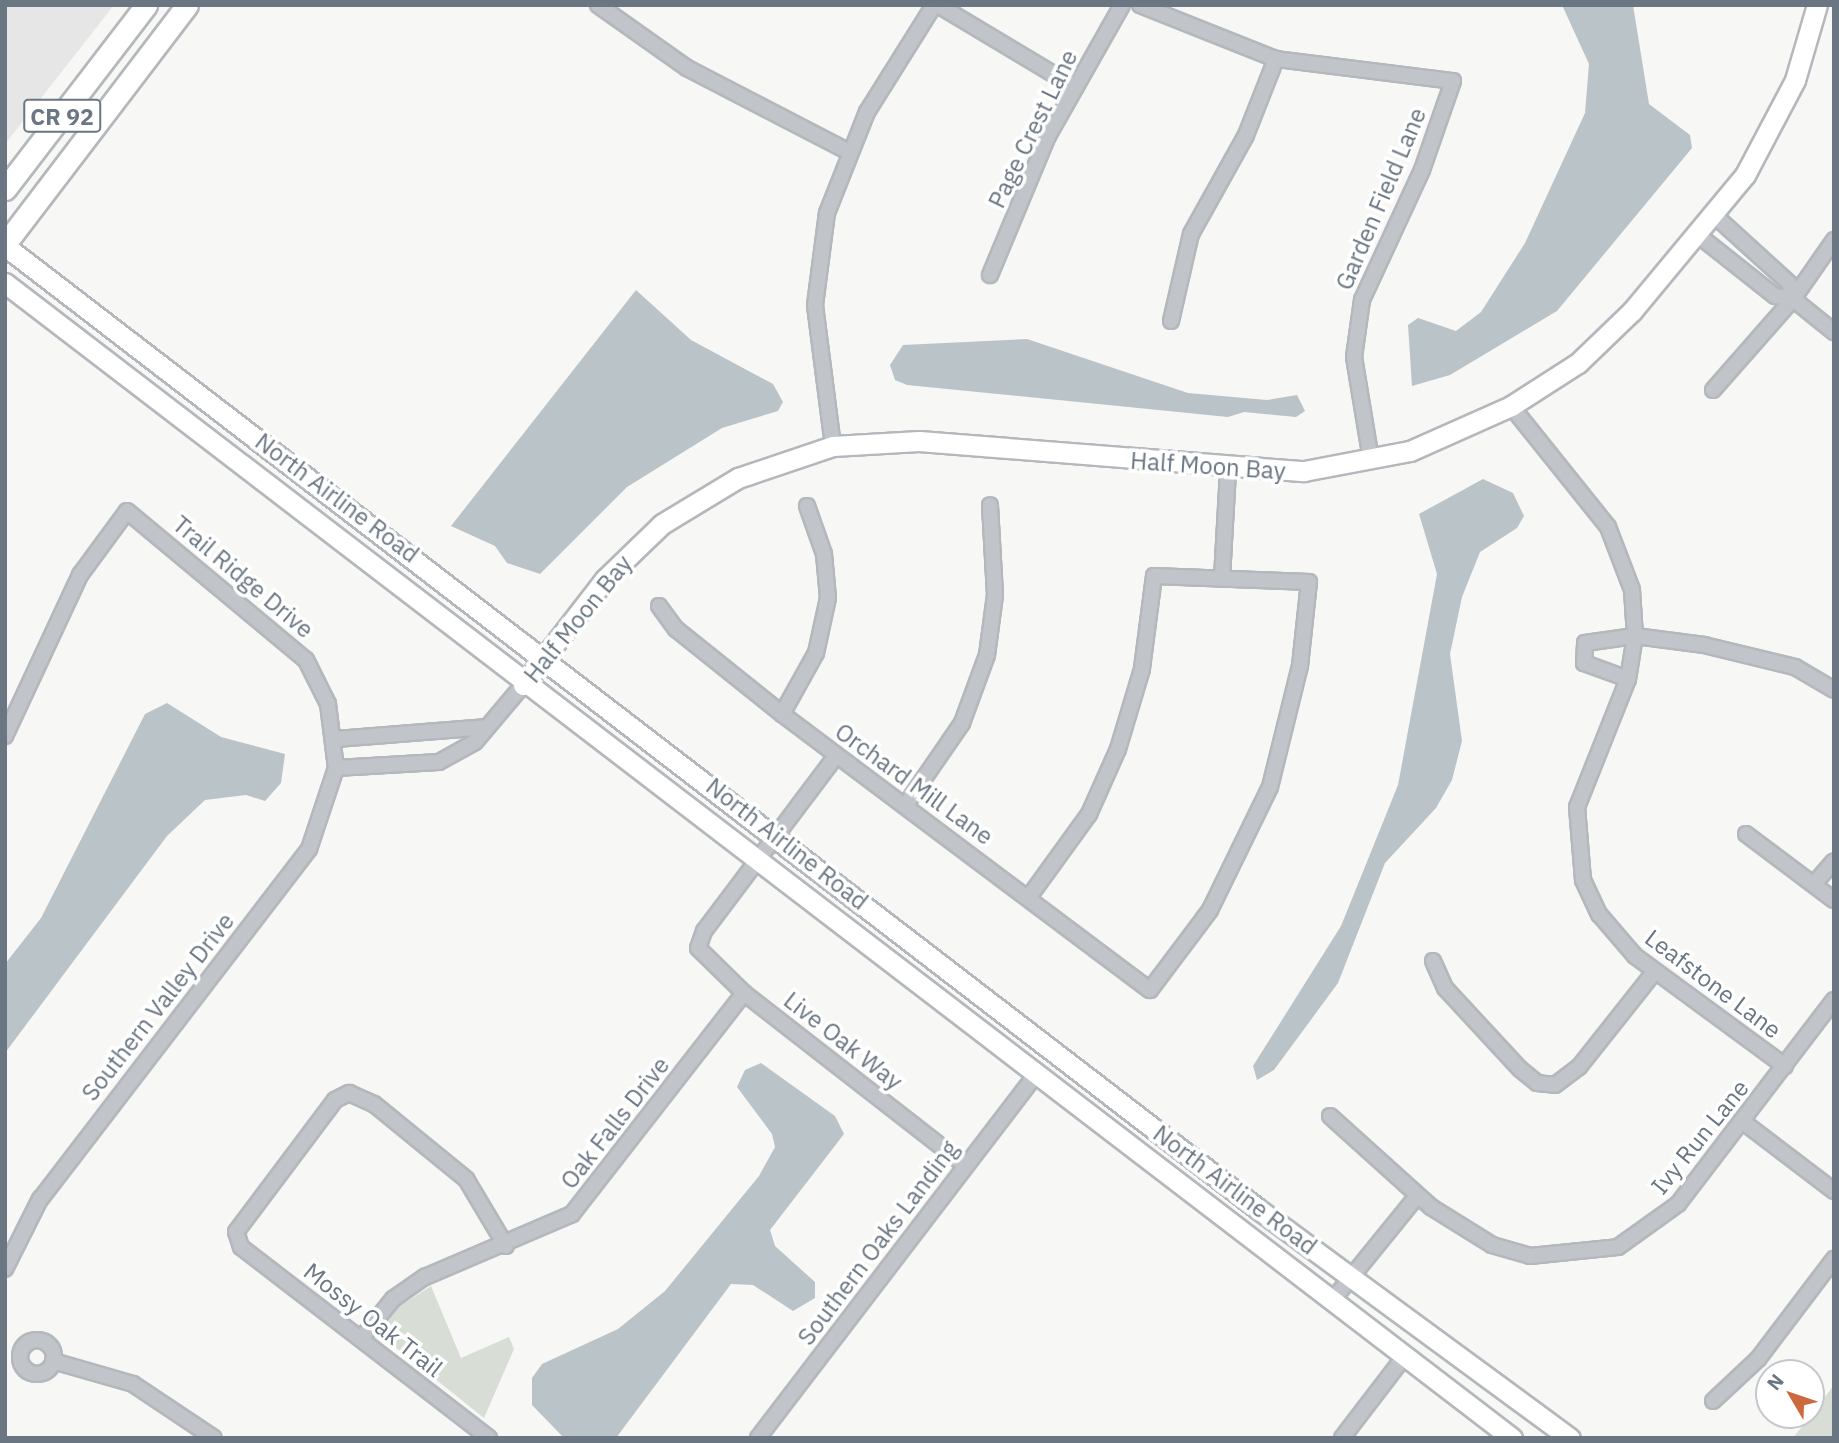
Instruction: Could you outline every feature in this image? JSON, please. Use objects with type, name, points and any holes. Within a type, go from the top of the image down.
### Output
[{"type":"main road","name":"CR 92","points":[[5,189],[146,5]]},
{"type":"main road","name":"CR 92","points":[[5,245],[187,5]]},
{"type":"main road","name":"Half Moon Bay","points":[[523,685],[605,579],[662,524],[738,478],[833,446],[919,441],[1228,470],[1304,471],[1371,460],[1453,435],[1511,406],[1604,339],[1714,215],[1783,108],[1817,5]]},
{"type":"main road","name":"North Airline Road","points":[[5,245],[1351,1278],[1570,1438]]},
{"type":"main road","name":"North Airline Road","points":[[5,283],[523,685],[1512,1438]]},
{"type":"main road","points":[[305,515],[324,488]]},
{"type":"street","points":[[598,5],[687,68],[847,151]]},
{"type":"street","points":[[833,446],[815,305],[827,213],[847,151],[936,5],[1075,87]]},
{"type":"street","name":"Page Crest Lane","points":[[990,275],[1075,87],[1122,5]]},
{"type":"street","points":[[1140,5],[1276,59],[1246,135],[1191,234],[1171,321]]},
{"type":"street","name":"Garden Field Lane","points":[[1276,59],[1453,81],[1422,170],[1362,300],[1354,358],[1371,460]]},
{"type":"street","points":[[1714,215],[1789,283],[1793,299]]},
{"type":"street","points":[[1698,235],[1775,296],[1793,299],[1834,332]]},
{"type":"street","points":[[1713,390],[1793,299],[1834,240]]},
{"type":"street","name":"Leafstone Lane","points":[[1511,406],[1618,545],[1632,590],[1635,636],[1628,679],[1577,807],[1576,842],[1599,914],[1656,971],[1785,1066]]},
{"type":"street","points":[[1029,897],[1089,814],[1118,749],[1142,669],[1154,576],[1222,578],[1228,470]]},
{"type":"street","points":[[905,806],[962,723],[987,655],[995,595],[990,505]]},
{"type":"street","points":[[782,713],[808,674],[827,607],[824,554],[807,506]]},
{"type":"street","name":"Trail Ridge Drive","points":[[5,736],[80,575],[127,511],[306,660],[328,704],[336,739],[336,768]]},
{"type":"street","name":"Orchard Mill Lane","points":[[659,606],[676,629],[836,756],[1150,989],[1210,910],[1270,787],[1298,678],[1309,582],[1222,578]]},
{"type":"street","points":[[1628,679],[1590,667],[1580,654],[1592,639],[1635,636],[1760,657],[1834,690]]},
{"type":"street","name":"Half Moon Bay","points":[[336,768],[439,762],[490,726],[523,685]]},
{"type":"street","points":[[336,739],[490,726]]},
{"type":"street","points":[[757,862],[836,756]]},
{"type":"street","name":"Southern Valley Drive","points":[[5,1269],[9,1245],[40,1199],[309,849],[336,768]]},
{"type":"street","points":[[1746,834],[1834,900]]},
{"type":"street","points":[[1814,884],[1834,861]]},
{"type":"street","name":"Live Oak Way","points":[[757,862],[698,948],[744,993],[966,1166]]},
{"type":"street","points":[[1433,961],[1445,988],[1520,1069],[1537,1083],[1555,1085],[1579,1067],[1656,971]]},
{"type":"street","name":"Oak Falls Drive","points":[[360,1339],[393,1299],[425,1277],[506,1246],[572,1214],[744,993]]},
{"type":"street","name":"Ivy Run Lane","points":[[1330,1116],[1417,1196],[1458,1227],[1530,1256],[1618,1247],[1678,1204],[1834,1000]]},
{"type":"street","name":"Southern Oaks Landing","points":[[758,1438],[1035,1076]]},
{"type":"street","name":"Mossy Oak Trail","points":[[489,1438],[241,1247],[236,1232],[335,1100],[349,1093],[374,1104],[466,1179],[496,1220],[506,1246]]},
{"type":"street","points":[[1742,1121],[1834,1191]]},
{"type":"street","points":[[1331,1302],[1417,1196]]},
{"type":"street","points":[[1713,1401],[1758,1359],[1834,1259]]},
{"type":"street","points":[[40,1340],[50,1345],[53,1361],[36,1373],[22,1365],[20,1354],[25,1345],[40,1340]]},
{"type":"street","points":[[5,1351],[20,1354]]},
{"type":"street","points":[[1342,1438],[1404,1357]]},
{"type":"street","points":[[53,1361],[133,1384],[214,1438]]},
{"type":"shaded area","points":[[5,5],[114,5],[5,144]]},
{"type":"shaded area","points":[[1562,5],[1633,5],[1649,104],[1690,135],[1692,148],[1557,311],[1450,375],[1412,386],[1408,325],[1418,318],[1456,331],[1481,312],[1525,243],[1585,113],[1589,64]]},
{"type":"shaded area","points":[[636,290],[691,340],[773,384],[783,402],[778,411],[722,428],[627,487],[540,574],[507,563],[495,546],[451,526]]},
{"type":"shaded area","points":[[1027,339],[1188,393],[1267,400],[1297,395],[1305,411],[1296,417],[1244,412],[1228,417],[907,385],[895,380],[890,365],[903,345]]},
{"type":"shaded area","points":[[1483,479],[1513,493],[1524,516],[1517,528],[1480,552],[1462,597],[1450,654],[1462,741],[1452,780],[1436,808],[1385,863],[1338,983],[1274,1070],[1257,1080],[1253,1066],[1341,926],[1398,785],[1437,574],[1419,514]]},
{"type":"shaded area","points":[[167,703],[221,737],[285,754],[281,783],[265,801],[246,795],[205,800],[167,836],[5,1053],[5,964],[41,918],[145,714]]},
{"type":"shaded area","points":[[761,1063],[835,1116],[844,1134],[770,1230],[775,1246],[815,1282],[815,1298],[793,1311],[753,1285],[731,1284],[616,1438],[564,1438],[532,1405],[532,1378],[542,1364],[618,1329],[665,1291],[759,1176],[775,1147],[772,1134],[737,1087],[745,1070]]},
{"type":"shaded area","points":[[431,1286],[461,1358],[509,1337],[514,1349],[484,1418],[379,1334],[398,1307]]},
{"type":"shaded area","points":[[1834,1385],[1834,1438],[1793,1438],[1800,1429],[1825,1429],[1825,1397]]}]
